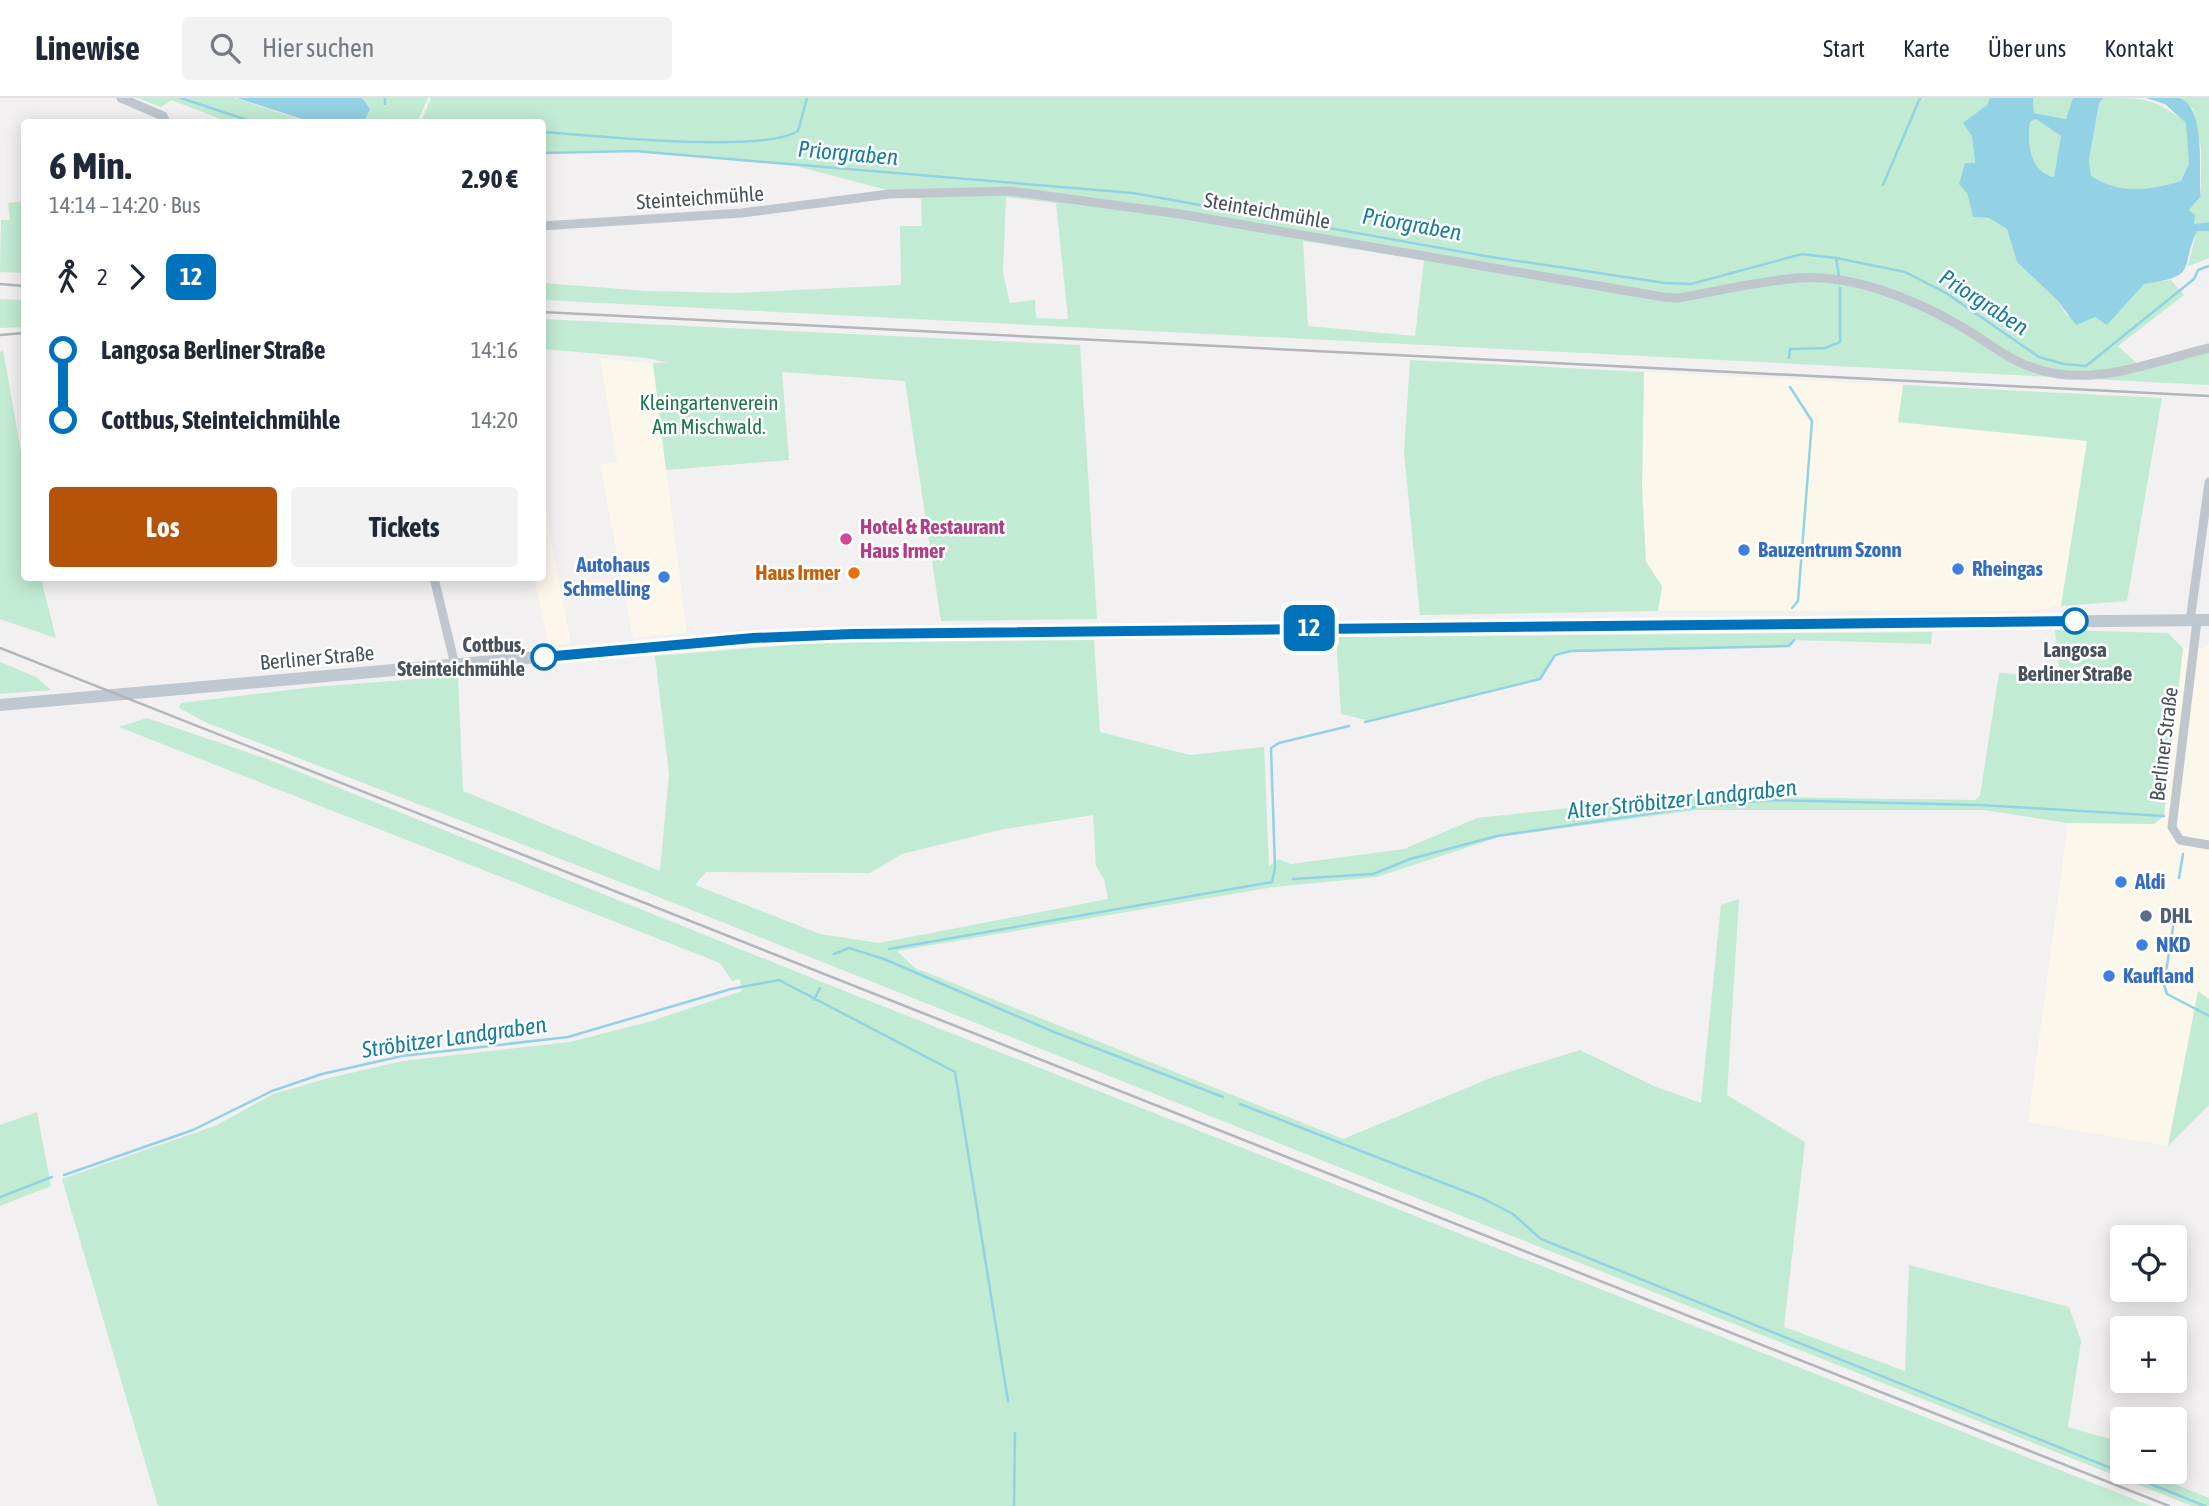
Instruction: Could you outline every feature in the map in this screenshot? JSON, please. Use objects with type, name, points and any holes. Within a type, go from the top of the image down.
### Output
[{"type":"main road","name":"Berliner Straße","points":[[0,705],[753,638],[865,634],[2199,621]]},
{"type":"street","points":[[121,98],[164,119]]},
{"type":"street","name":"Steinteichmühle","points":[[546,226],[742,213],[890,194],[1010,191],[1180,214],[1663,297],[1678,298],[1801,278],[1845,282],[1891,293],[1955,323],[2014,362],[2058,374],[2102,375],[2151,366],[2209,348]]},
{"type":"street","name":"Berliner Straße","points":[[2209,482],[2199,621],[2172,827],[2180,839],[2209,845]]},
{"type":"street","points":[[435,581],[455,665]]},
{"type":"shaded area","points":[[600,358],[653,363],[687,633],[633,638],[600,465],[617,462]]},
{"type":"shaded area","points":[[1644,372],[1903,385],[1899,422],[2088,441],[2061,606],[2031,611],[1658,611],[1662,586],[1646,562],[1642,487]]},
{"type":"shaded area","points":[[546,514],[571,643],[549,646],[535,581],[546,581]]},
{"type":"shaded area","points":[[2209,644],[2209,999],[2198,992],[2168,1146],[2028,1122],[2068,823],[2154,824],[2175,727],[2183,648],[2204,648]]},
{"type":"green space","points":[[138,98],[235,98],[299,119],[221,119],[171,100],[161,107]]},
{"type":"green space","points":[[361,98],[428,98],[418,119],[365,119],[369,109]]},
{"type":"green space","points":[[431,98],[1990,98],[1972,136],[1975,164],[1967,193],[1973,217],[1989,218],[2007,229],[2017,262],[2058,301],[2067,316],[2095,317],[2107,325],[2144,283],[2171,280],[2184,295],[2118,346],[2144,370],[2209,351],[2209,385],[546,300],[546,283],[646,291],[734,293],[901,285],[900,226],[922,226],[921,199],[796,166],[635,150],[546,152],[546,119],[422,119]],"holes":[[[1006,197],[1056,203],[1068,319],[1036,318],[1035,300],[1010,303],[1003,273]],[[1303,241],[1424,260],[1415,336],[1308,326]]]},
{"type":"green space","points":[[2033,98],[2073,98],[2067,119],[2034,113]]},
{"type":"green space","points":[[2103,98],[2148,101],[2187,123],[2189,163],[2181,181],[2158,187],[2124,189],[2091,177],[2089,160],[2099,103]]},
{"type":"green space","points":[[2180,98],[2209,98],[2209,222],[2194,224],[2189,210],[2201,196],[2201,148],[2193,109]]},
{"type":"green space","points":[[2036,119],[2061,136],[2054,177],[2040,169],[2032,155],[2030,122]]},
{"type":"green space","points":[[21,201],[21,273],[0,272],[1,220],[10,220],[8,203]]},
{"type":"green space","points":[[2197,230],[2209,231],[2209,258],[2188,266]]},
{"type":"green space","points":[[0,299],[21,300],[21,327],[0,328]]},
{"type":"green space","name":"Kleingartenverein Am Mischwald.","points":[[546,319],[1080,345],[1097,619],[941,621],[905,381],[782,372],[789,460],[666,470],[653,363],[668,363],[646,358],[546,349]]},
{"type":"green space","points":[[3,350],[21,452],[21,581],[42,581],[56,638],[0,619],[0,351]]},
{"type":"green space","points":[[1410,360],[1644,372],[1642,487],[1646,562],[1662,586],[1658,611],[1420,615],[1404,452]]},
{"type":"green space","points":[[1903,385],[2162,398],[2127,601],[2061,606],[2087,441],[1898,422]]},
{"type":"green space","points":[[2055,630],[2168,633],[2183,648],[2164,816],[2154,824],[2068,823],[1984,810],[1697,810],[1499,837],[1377,877],[1274,887],[897,951],[915,968],[1343,1139],[1493,1077],[1580,1050],[1656,1087],[1701,1103],[1721,905],[1739,899],[1727,1095],[1805,1142],[1784,1327],[1905,1371],[1909,1265],[2069,1307],[2081,1341],[2068,1427],[2110,1439],[2110,1473],[646,892],[205,722],[179,708],[181,703],[313,687],[458,676],[463,791],[660,871],[669,774],[655,656],[814,643],[1094,640],[1100,732],[1190,755],[1264,747],[1269,866],[1279,859],[1291,864],[1404,849],[1477,818],[1680,796],[1975,800],[1980,796],[1999,673],[2060,677]],"holes":[[[1093,815],[1096,866],[1104,879],[1108,899],[879,943],[820,934],[695,885],[706,872],[870,873],[902,854],[999,830]]]},
{"type":"green space","points":[[1932,632],[1931,644],[1794,640],[1789,646],[1554,653],[1540,679],[1366,720],[1341,714],[1336,637]]},
{"type":"green space","points":[[0,662],[36,677],[51,690],[0,694]]},
{"type":"green space","points":[[147,718],[267,759],[847,992],[2151,1506],[158,1506],[62,1179],[217,1125],[273,1094],[329,1078],[403,1061],[570,1042],[645,1023],[742,991],[740,979],[732,981],[720,963],[119,727]]},
{"type":"green space","points":[[2198,991],[2209,999],[2209,1105],[2168,1146]]},
{"type":"green space","points":[[37,1112],[51,1186],[0,1206],[0,1125]]},
{"type":"green space","points":[[2137,1484],[2175,1484],[2209,1498],[2209,1506],[2192,1506]]},
{"type":"water","points":[[237,98],[362,98],[370,109],[365,119],[302,119]]},
{"type":"water","points":[[1990,98],[2033,98],[2034,113],[2066,119],[2073,98],[2103,98],[2099,103],[2089,160],[2091,176],[2113,186],[2135,189],[2181,181],[2189,163],[2186,123],[2165,104],[2146,98],[2179,98],[2188,104],[2197,127],[2201,196],[2189,210],[2195,215],[2194,224],[2209,222],[2209,231],[2197,231],[2187,263],[2180,274],[2144,284],[2107,325],[2095,317],[2076,325],[2058,301],[2017,262],[2007,229],[1989,218],[1973,217],[1967,193],[1959,184],[1965,163],[1975,163],[1972,136],[1963,123],[1987,105]],"holes":[[[2036,119],[2061,136],[2054,177],[2046,174],[2035,163],[2029,139],[2030,122]]]},
{"type":"waterway","name":"Priorgraben","points":[[181,98],[244,119]]},
{"type":"waterway","points":[[385,98],[385,104]]},
{"type":"waterway","points":[[546,132],[715,142],[779,138],[798,131],[807,98]]},
{"type":"waterway","points":[[1883,185],[1920,98]]},
{"type":"waterway","name":"Priorgraben","points":[[546,153],[635,151],[1133,193],[1485,256],[1665,283],[1691,284],[1802,254],[1836,258],[1905,272],[1946,293],[2039,357],[2064,364],[2086,366],[2194,279],[2198,270],[2209,266]]},
{"type":"waterway","points":[[1836,258],[1839,276]]},
{"type":"waterway","points":[[1789,358],[1790,349],[1825,348],[1840,342],[1840,288]]},
{"type":"waterway","points":[[1790,387],[1812,421],[1798,601],[1792,608]]},
{"type":"waterway","points":[[1365,722],[1540,679],[1555,655],[1571,651],[1789,646],[1794,640]]},
{"type":"waterway","points":[[889,949],[1272,882],[1275,868],[1271,748],[1279,743],[1349,726]]},
{"type":"waterway","name":"Alter Ströbitzer Landgraben","points":[[1293,879],[1373,874],[1410,859],[1497,836],[1695,807],[1771,800],[1980,805],[2164,816]]},
{"type":"waterway","name":"Alter Ströbitzer Landgraben","points":[[2179,878],[2183,854]]},
{"type":"waterway","name":"Alter Ströbitzer Landgraben","points":[[2173,927],[2164,985],[2167,994],[2209,1016]]},
{"type":"waterway","points":[[834,954],[849,948],[884,959],[1054,1032],[1223,1097]]},
{"type":"waterway","name":"Ströbitzer Landgraben","points":[[64,1175],[193,1130],[272,1091],[322,1074],[402,1056],[568,1037],[731,989],[779,980],[955,1072],[1008,1401]]},
{"type":"waterway","points":[[814,1000],[820,988]]},
{"type":"waterway","points":[[1240,1104],[1482,1198],[1513,1214],[1541,1239],[2205,1506]]},
{"type":"waterway","name":"Ströbitzer Landgraben","points":[[0,1197],[52,1177]]},
{"type":"waterway","points":[[1014,1506],[1015,1433]]},
{"type":"railway","points":[[0,284],[21,286]]},
{"type":"railway","points":[[546,312],[2209,396]]},
{"type":"railway","points":[[0,335],[21,333]]},
{"type":"railway","points":[[0,648],[2169,1506]]},
{"type":"bus line","name":"12","points":[[544,657],[753,638],[852,634],[2075,621]]},
{"type":"place","name":"Hotel & Restaurant Haus Irmer","points":[[846,539]]},
{"type":"place","name":"Bauzentrum Szonn","points":[[1744,550]]},
{"type":"place","name":"Rheingas","points":[[1958,569]]},
{"type":"place","name":"Haus Irmer","points":[[854,573]]},
{"type":"place","name":"Autohaus Schmelling","points":[[664,577]]},
{"type":"place","name":"Langosa Berliner Straße","points":[[2075,621]]},
{"type":"place","name":"Cottbus, Steinteichmühle","points":[[544,657]]},
{"type":"place","name":"Aldi","points":[[2121,882]]},
{"type":"place","name":"DHL","points":[[2146,916]]},
{"type":"place","name":"NKD","points":[[2142,945]]},
{"type":"place","name":"Kaufland","points":[[2109,976]]}]
